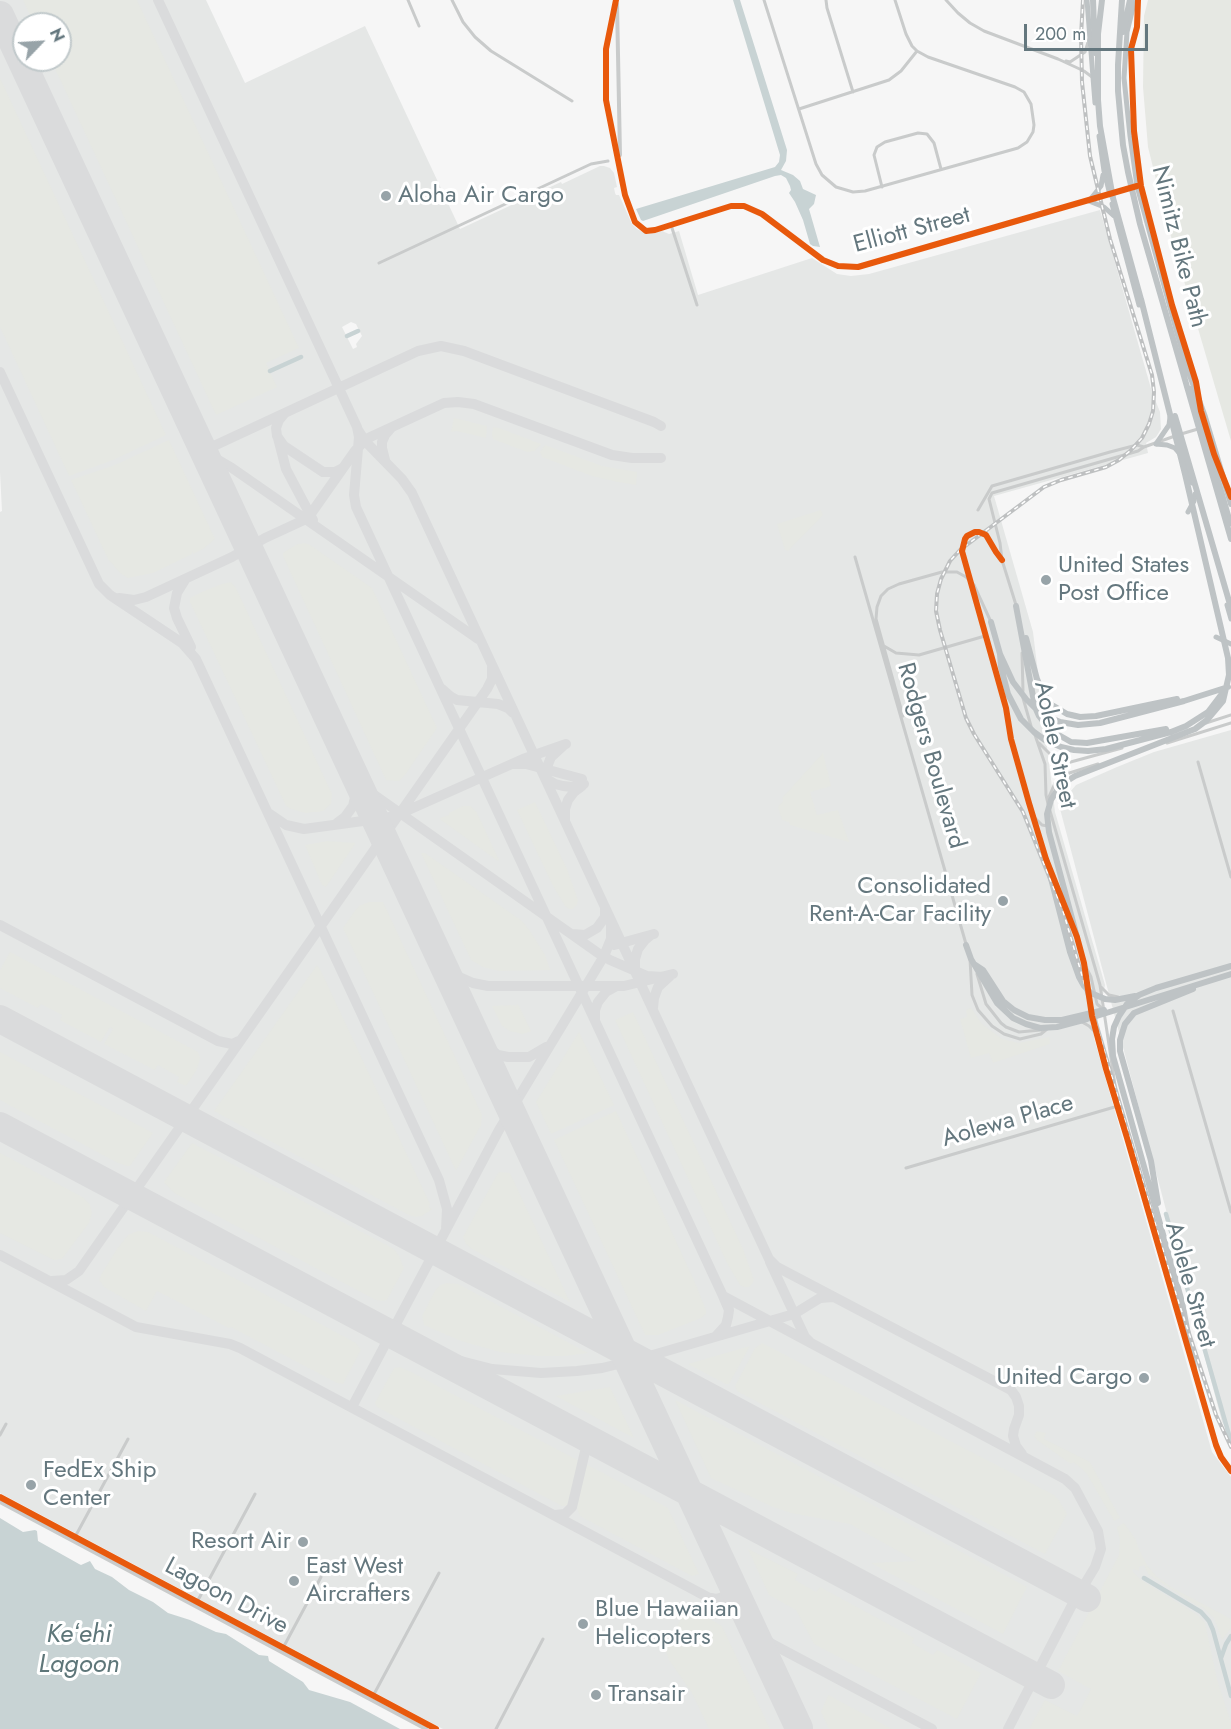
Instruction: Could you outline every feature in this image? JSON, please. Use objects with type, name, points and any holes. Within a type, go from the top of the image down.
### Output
[{"type":"highway","points":[[1093,0],[1098,100],[1108,178],[1231,608]]},
{"type":"highway","points":[[1098,100],[1098,34],[1102,0]]},
{"type":"highway","points":[[1122,0],[1118,65],[1120,119],[1128,172],[1140,224],[1231,539]]},
{"type":"highway","points":[[1118,65],[1130,0]]},
{"type":"highway","points":[[1077,937],[1048,832],[1047,814],[1051,800],[1059,788],[1076,776],[1195,729],[1217,710],[1230,685],[1228,658],[1180,450],[1141,299]]},
{"type":"highway","points":[[1166,312],[1203,410],[1231,504]]},
{"type":"highway","points":[[1016,606],[1040,686],[1052,705],[1067,714],[1080,717],[1096,716],[1202,694]]},
{"type":"highway","points":[[1016,606],[1035,707],[1050,730],[1071,742],[1087,743],[1186,726]]},
{"type":"highway","points":[[991,622],[1000,654],[1013,682],[1026,699],[1051,718],[1069,724],[1100,723],[1184,701],[1230,685]]},
{"type":"highway","points":[[1000,654],[1008,694],[1016,711],[1034,732],[1053,744],[1074,750],[1096,750],[1171,732],[1186,726],[1208,712],[1230,685]]},
{"type":"highway","points":[[1046,859],[1070,952],[1079,977],[1091,993],[1105,999],[1115,1000],[1201,984]]},
{"type":"highway","points":[[966,945],[971,959],[991,994],[1004,1011],[1013,1018],[1034,1027],[1057,1027],[1231,974]]},
{"type":"highway","points":[[974,963],[983,970],[1008,1005],[1021,1014],[1035,1019],[1062,1020],[1145,1000]]},
{"type":"highway","points":[[1194,1367],[1184,1311],[1112,1050],[1113,1034],[1119,1016],[1134,998],[1143,992],[1231,966]]},
{"type":"highway","points":[[1160,1221],[1144,1137],[1120,1051],[1121,1034],[1125,1024],[1138,1011],[1188,992],[1201,984]]},
{"type":"main road","points":[[1087,0],[1104,171],[1115,217],[1231,619]]},
{"type":"main road","points":[[1136,0],[1127,32],[1124,78],[1137,186],[1231,524]]},
{"type":"main road","points":[[1104,171],[1101,186],[1089,201],[1104,207],[1115,217]]},
{"type":"main road","points":[[1171,412],[1169,425],[1156,444],[1175,448],[1184,458]]},
{"type":"main road","points":[[1188,512],[1195,494]]},
{"type":"main road","points":[[1216,637],[1230,644],[1219,652]]},
{"type":"street","points":[[408,0],[419,26]]},
{"type":"street","points":[[452,0],[463,22],[491,51],[572,101]]},
{"type":"street","points":[[616,0],[619,160]]},
{"type":"street","points":[[616,0],[606,49],[606,100],[619,160]]},
{"type":"street","points":[[764,0],[816,164],[826,179],[841,189],[853,192],[882,187],[1018,148],[1024,144],[1031,136],[1033,129],[1031,104],[1026,94],[1018,88],[928,57],[917,51],[906,34],[895,0]]},
{"type":"street","points":[[826,0],[853,92]]},
{"type":"street","points":[[946,0],[964,18],[984,31],[1058,59],[1094,78]]},
{"type":"street","points":[[1058,59],[1070,62],[1076,59],[1084,52],[1090,35]]},
{"type":"street","points":[[799,109],[893,78],[917,51]]},
{"type":"street","points":[[882,187],[874,157],[876,149],[885,142],[918,133],[927,135],[934,143],[941,169]]},
{"type":"street","name":"Elliott Street","points":[[619,160],[623,186],[633,217],[642,229],[649,231],[727,207],[744,206],[762,214],[823,260],[838,266],[854,267],[1137,186]]},
{"type":"street","points":[[379,263],[591,164],[608,161]]},
{"type":"street","points":[[671,225],[697,305]]},
{"type":"street","points":[[1007,482],[1006,488],[1138,451],[1203,428]]},
{"type":"street","points":[[978,510],[992,486],[1137,445],[1144,447]]},
{"type":"street","points":[[1092,458],[1093,463]]},
{"type":"street","name":"Aolele Street","points":[[1006,488],[994,492],[989,499],[1002,560],[1016,606],[1022,650],[1024,702],[1045,764],[1047,801],[1100,986],[1118,1106]]},
{"type":"street","name":"Aolele Street","points":[[1002,560],[983,533],[971,533],[963,542],[962,551],[1006,708],[1011,740],[1046,859],[1077,937],[1084,963],[1092,1016],[1112,1093],[1118,1106],[1216,1445],[1231,1471]]},
{"type":"street","name":"Rodgers Boulevard","points":[[855,557],[966,945],[971,970],[970,989],[978,1010],[987,1022],[999,1032],[1015,1038],[1033,1037],[1048,1028],[1231,974]]},
{"type":"street","points":[[991,622],[974,585],[966,577],[951,572],[937,573],[888,589],[881,596],[876,615],[983,997],[994,1016],[1006,1027],[1019,1032],[1048,1028]]},
{"type":"street","points":[[880,641],[888,649],[901,654],[919,655],[986,636]]},
{"type":"street","points":[[1037,739],[1045,751],[1055,759],[1072,762],[1231,716]]},
{"type":"street","points":[[1047,801],[1055,783],[1067,774],[1231,723]]},
{"type":"street","points":[[1198,762],[1231,877]]},
{"type":"street","points":[[1033,815],[1042,825],[1054,826]]},
{"type":"street","points":[[1084,963],[1091,977],[1097,1004],[1105,1011]]},
{"type":"street","points":[[1100,986],[1114,997],[1125,995],[1145,1000]]},
{"type":"street","points":[[1173,1011],[1231,1212]]},
{"type":"street","points":[[1073,1021],[1089,1026],[1097,1035]]},
{"type":"street","name":"Aolewa Place","points":[[906,1168],[1118,1106]]},
{"type":"street","points":[[0,1435],[6,1424]]},
{"type":"street","points":[[74,1539],[128,1438]]},
{"type":"street","points":[[196,1604],[255,1494]]},
{"type":"street","name":"Lagoon Drive","points":[[0,1497],[74,1539]]},
{"type":"street","name":"Lagoon Drive","points":[[0,1502],[196,1604],[426,1729]]},
{"type":"street","points":[[372,1698],[439,1573]]},
{"type":"street","points":[[282,1650],[321,1577]]},
{"type":"street","points":[[496,1729],[543,1640]]},
{"type":"street","name":"Lagoon Drive","points":[[372,1698],[436,1729]]},
{"type":"shaded area","points":[[0,0],[206,0],[245,83],[365,26],[460,229],[561,182],[562,184],[604,166],[610,168],[614,173],[617,187],[614,188],[615,193],[619,195],[632,224],[637,229],[647,234],[662,231],[669,234],[679,231],[698,295],[812,258],[837,274],[851,276],[869,274],[1100,210],[1152,392],[1160,412],[1161,429],[1156,437],[1146,443],[1148,453],[994,496],[1033,632],[1055,812],[1105,985],[1094,1038],[1212,1452],[1231,1477],[1231,1729],[443,1729],[0,1493],[0,512],[2,511],[0,472]],"holes":[[[351,322],[356,324],[362,336],[356,344],[357,347],[353,349],[342,327]]]},
{"type":"shaded area","points":[[23,0],[137,0],[299,348],[266,363],[277,387],[216,415],[57,72],[72,72],[72,12],[28,12]]},
{"type":"shaded area","points":[[1148,0],[1231,0],[1231,441],[1165,216],[1148,147],[1143,87],[1144,16]]},
{"type":"shaded area","points":[[0,78],[166,435],[113,460],[69,476],[0,327]]},
{"type":"shaded area","points":[[454,418],[487,426],[486,438],[457,431],[451,432]]},
{"type":"shaded area","points":[[493,427],[541,444],[535,451],[527,452],[493,439]]},
{"type":"shaded area","points":[[169,440],[215,539],[203,549],[193,554],[192,551],[192,554],[153,573],[128,578],[120,573],[108,559],[71,480],[115,465]]},
{"type":"shaded area","points":[[545,445],[602,466],[637,472],[636,485],[592,476],[542,457],[540,452]]},
{"type":"shaded area","points":[[821,510],[823,515],[788,551],[785,550],[777,524]]},
{"type":"shaded area","points":[[305,543],[372,588],[437,728],[399,781],[386,780],[283,556],[283,553],[289,549]]},
{"type":"shaded area","points":[[231,582],[236,588],[332,794],[331,804],[323,811],[306,813],[286,806],[190,602],[190,598],[202,592]]},
{"type":"shaded area","points":[[1231,730],[1231,1436],[1222,1422],[1059,805],[1076,785],[1117,767],[1154,752]]},
{"type":"shaded area","points":[[823,753],[831,786],[810,792],[817,815],[838,810],[849,842],[790,825],[789,822],[782,820],[778,807],[783,801],[782,798]]},
{"type":"shaded area","points":[[535,802],[567,869],[578,900],[573,909],[565,906],[553,886],[517,810]]},
{"type":"shaded area","points":[[463,806],[471,806],[477,813],[498,861],[441,820],[440,818]]},
{"type":"shaded area","points":[[328,841],[355,844],[326,887],[322,885],[305,845]]},
{"type":"shaded area","points":[[421,853],[425,853],[522,921],[545,955],[550,970],[499,971],[483,967],[471,960]]},
{"type":"shaded area","points":[[369,902],[383,902],[482,1115],[481,1125],[456,1171],[343,928],[359,906]]},
{"type":"shaded area","points":[[10,952],[198,1052],[199,1063],[186,1086],[177,1082],[179,1077],[158,1065],[155,1070],[104,1044],[113,1029],[110,1027],[101,1042],[60,1020],[62,1015],[41,1004],[38,1008],[0,988],[0,970]]},
{"type":"shaded area","points":[[317,965],[430,1204],[429,1207],[432,1209],[422,1216],[415,1217],[407,1214],[214,1111]]},
{"type":"shaded area","points":[[518,1004],[531,1031],[523,1034],[510,1031],[502,1026],[492,1006],[515,1005],[515,1008]]},
{"type":"shaded area","points":[[970,1008],[982,1024],[1002,1039],[1019,1043],[1049,1037],[1050,1044],[993,1063],[989,1053],[971,1058],[960,1019],[967,1017],[966,1010]]},
{"type":"shaded area","points":[[633,1012],[743,1249],[754,1280],[749,1287],[740,1285],[727,1263],[615,1020]]},
{"type":"shaded area","points":[[579,1032],[614,1105],[551,1134],[536,1102]]},
{"type":"shaded area","points":[[0,1052],[153,1133],[130,1166],[118,1163],[0,1100]]},
{"type":"shaded area","points":[[616,1111],[706,1310],[706,1314],[701,1318],[658,1335],[645,1335],[554,1140]]},
{"type":"shaded area","points":[[192,1143],[394,1249],[404,1268],[387,1300],[376,1300],[171,1190],[164,1182]]},
{"type":"shaded area","points":[[0,1153],[84,1198],[90,1205],[92,1213],[89,1223],[62,1259],[54,1260],[0,1233]]},
{"type":"shaded area","points":[[500,1172],[510,1173],[570,1302],[466,1244],[463,1237]]},
{"type":"shaded area","points":[[138,1231],[148,1232],[356,1343],[361,1350],[343,1384],[157,1291],[146,1311],[104,1287],[99,1280],[101,1275],[128,1235]]},
{"type":"shaded area","points":[[446,1283],[458,1284],[588,1353],[539,1356],[500,1352],[461,1341],[424,1325],[422,1316],[435,1291]]},
{"type":"shaded area","points":[[762,1343],[1054,1495],[1067,1514],[1045,1554],[737,1391],[735,1386],[755,1348]]},
{"type":"shaded area","points":[[750,1346],[729,1384],[688,1364]]},
{"type":"shaded area","points":[[400,1367],[579,1461],[567,1506],[562,1506],[377,1407],[375,1403],[394,1368]]},
{"type":"shaded area","points":[[610,1387],[634,1438],[556,1396]]},
{"type":"shaded area","points":[[675,1400],[1027,1587],[1003,1634],[871,1563],[916,1561],[850,1524],[791,1513],[711,1478]]},
{"type":"shaded area","points":[[1037,1431],[1046,1433],[1044,1439],[1090,1462],[1120,1518],[1114,1521],[1087,1474],[1073,1462],[1071,1464],[1037,1440],[1034,1436]]},
{"type":"shaded area","points":[[586,1464],[668,1508],[699,1574],[692,1576],[580,1516],[576,1506]]},
{"type":"shaded area","points":[[1124,1523],[1136,1540],[1147,1565],[1156,1576],[1171,1587],[1231,1619],[1231,1628],[1222,1640],[1214,1618],[1201,1606],[1199,1607],[1148,1574],[1144,1565],[1139,1567],[1139,1571],[1133,1569],[1132,1571],[1141,1580],[1199,1616],[1205,1623],[1231,1729],[1029,1729],[1045,1700],[1077,1716],[1091,1689],[1058,1671],[1119,1555],[1120,1540],[1117,1527]]},
{"type":"shaded area","points":[[748,1549],[798,1574],[795,1580],[816,1592],[820,1587],[914,1638],[912,1643],[933,1655],[937,1650],[981,1673],[957,1719],[814,1644],[796,1610],[769,1595]]},
{"type":"shaded area","points":[[692,1611],[722,1626],[770,1729],[709,1729],[692,1693],[666,1652],[682,1617]]},
{"type":"shaded area","points":[[828,1695],[892,1729],[829,1729],[821,1712]]},
{"type":"water","points":[[733,0],[740,0],[787,150],[786,161],[781,170],[793,175],[800,181],[803,189],[816,195],[814,204],[809,209],[820,247],[810,244],[803,220],[789,193],[790,186],[786,178],[781,175],[643,221],[636,209],[775,167],[779,162],[780,155]]},
{"type":"water","name":"Keʻehi Lagoon","points":[[0,1518],[23,1532],[37,1531],[38,1541],[81,1565],[90,1561],[95,1569],[112,1577],[168,1613],[226,1634],[259,1655],[268,1656],[269,1661],[303,1682],[309,1690],[350,1702],[400,1729],[0,1729]]},
{"type":"waterway","points":[[347,336],[358,331]]},
{"type":"waterway","points":[[270,371],[301,357]]},
{"type":"waterway","points":[[1166,1214],[1231,1442]]},
{"type":"waterway","points":[[1144,1578],[1201,1612],[1209,1621],[1231,1696]]},
{"type":"waterway","points":[[1221,1658],[1231,1636]]},
{"type":"taxiway","points":[[158,0],[357,427],[359,437],[354,495],[356,507],[723,1296],[1065,1479],[1075,1488],[1098,1531],[1101,1549],[1095,1567],[1072,1605],[1008,1729]]},
{"type":"taxiway","points":[[203,451],[418,351],[441,346],[464,351],[661,426]]},
{"type":"taxiway","points":[[0,372],[99,584],[110,595],[182,643],[196,659],[439,1180],[447,1209],[446,1230]]},
{"type":"taxiway","points":[[119,598],[134,600],[146,597],[304,520],[366,439],[444,403],[474,404],[612,455],[661,458]]},
{"type":"taxiway","points":[[284,414],[276,428],[277,436],[284,446],[323,472],[335,472],[343,468]]},
{"type":"taxiway","points":[[385,460],[382,442],[391,428]]},
{"type":"taxiway","points":[[358,430],[365,441],[402,479],[412,493],[769,1259],[777,1267],[1011,1390],[1019,1406],[1013,1436],[1022,1454]]},
{"type":"taxiway","points":[[278,438],[286,469],[313,520]]},
{"type":"taxiway","points":[[203,451],[232,468],[478,639]]},
{"type":"taxiway","points":[[185,580],[177,593],[174,608],[191,647]]},
{"type":"taxiway","points":[[52,1281],[66,1280],[79,1271],[487,689],[492,679],[492,667]]},
{"type":"taxiway","points":[[442,689],[457,700],[498,704],[513,713]]},
{"type":"taxiway","points":[[270,814],[286,825],[304,829],[395,816],[523,759],[566,744]]},
{"type":"taxiway","points":[[545,775],[551,757],[563,746]]},
{"type":"taxiway","points":[[514,764],[526,764],[582,779]]},
{"type":"taxiway","points":[[351,768],[361,784],[373,794],[598,953],[647,976],[663,977]]},
{"type":"taxiway","points":[[337,823],[353,806],[356,793],[353,774]]},
{"type":"taxiway","points":[[545,778],[563,786],[572,787],[584,784]]},
{"type":"taxiway","points":[[565,821],[568,800],[582,786]]},
{"type":"taxiway","points":[[572,934],[585,935],[597,928],[605,917],[605,907]]},
{"type":"taxiway","points":[[352,1407],[499,1130],[604,956],[611,939],[611,923]]},
{"type":"taxiway","points":[[0,925],[218,1041],[232,1044],[241,1040]]},
{"type":"taxiway","points":[[614,945],[654,934]]},
{"type":"taxiway","points":[[635,971],[638,949],[651,935]]},
{"type":"taxiway","points":[[436,949],[457,976],[488,986],[624,986],[673,974]]},
{"type":"taxiway","points":[[653,1008],[658,987],[670,976]]},
{"type":"taxiway","points":[[595,1020],[598,1002],[606,992],[615,987]]},
{"type":"taxiway","points":[[474,1032],[489,1049],[498,1055],[529,1057],[546,1047]]},
{"type":"taxiway","points":[[0,1255],[136,1327],[230,1344],[240,1348],[728,1608],[772,1644],[932,1729]]},
{"type":"taxiway","points":[[770,1262],[805,1337],[810,1342]]},
{"type":"taxiway","points":[[716,1336],[726,1325],[728,1317],[729,1310],[723,1296]]},
{"type":"taxiway","points":[[401,1340],[453,1359],[492,1369],[541,1373],[577,1371],[602,1368],[639,1359],[794,1314],[820,1298],[833,1297]]},
{"type":"taxiway","points":[[555,1515],[565,1514],[572,1507],[588,1439]]},
{"type":"taxiway","points":[[711,1598],[723,1597],[729,1589],[729,1579],[720,1558]]},
{"type":"runway","points":[[0,15],[799,1728]]},
{"type":"runway","points":[[0,1019],[1087,1598]]},
{"type":"runway","points":[[0,1126],[1051,1685]]},
{"type":"railway","points":[[1083,0],[1082,82],[1090,156],[1110,239],[1152,375],[1153,411],[1142,438],[1119,460],[1106,467],[1044,487],[960,550],[950,561],[941,579],[936,611],[966,718],[1023,812],[1063,911],[1176,1294],[1216,1415],[1231,1447]]},
{"type":"cycle path","name":"Nimitz Bike Path","points":[[616,0],[606,49],[606,100],[625,195],[635,222],[646,231],[731,206],[744,206],[762,214],[823,260],[838,266],[858,267],[1137,186]]},
{"type":"cycle path","name":"Nimitz Bike Path","points":[[1138,0],[1137,27],[1131,49],[1134,131],[1141,186],[1172,305],[1196,382],[1201,411],[1214,454],[1231,497]]},
{"type":"cycle path","points":[[1002,560],[986,535],[975,532],[965,539],[962,551],[1006,708],[1011,739],[1029,803],[1046,859],[1077,937],[1084,963],[1092,1016],[1106,1069],[1216,1445],[1231,1471]]},
{"type":"cycle path","points":[[0,1497],[436,1729]]},
{"type":"place","name":"Aloha Air Cargo","points":[[386,196]]},
{"type":"place","name":"United States Post Office","points":[[1046,580]]},
{"type":"place","name":"Consolidated Rent-A-Car Facility","points":[[1003,901]]},
{"type":"place","name":"United Cargo","points":[[1144,1378]]},
{"type":"place","name":"FedEx Ship Center","points":[[31,1485]]},
{"type":"place","name":"Resort Air","points":[[303,1542]]},
{"type":"place","name":"East West Aircrafters","points":[[294,1581]]},
{"type":"place","name":"Blue Hawaiian Helicopters","points":[[583,1624]]},
{"type":"place","name":"Transair","points":[[596,1695]]}]
